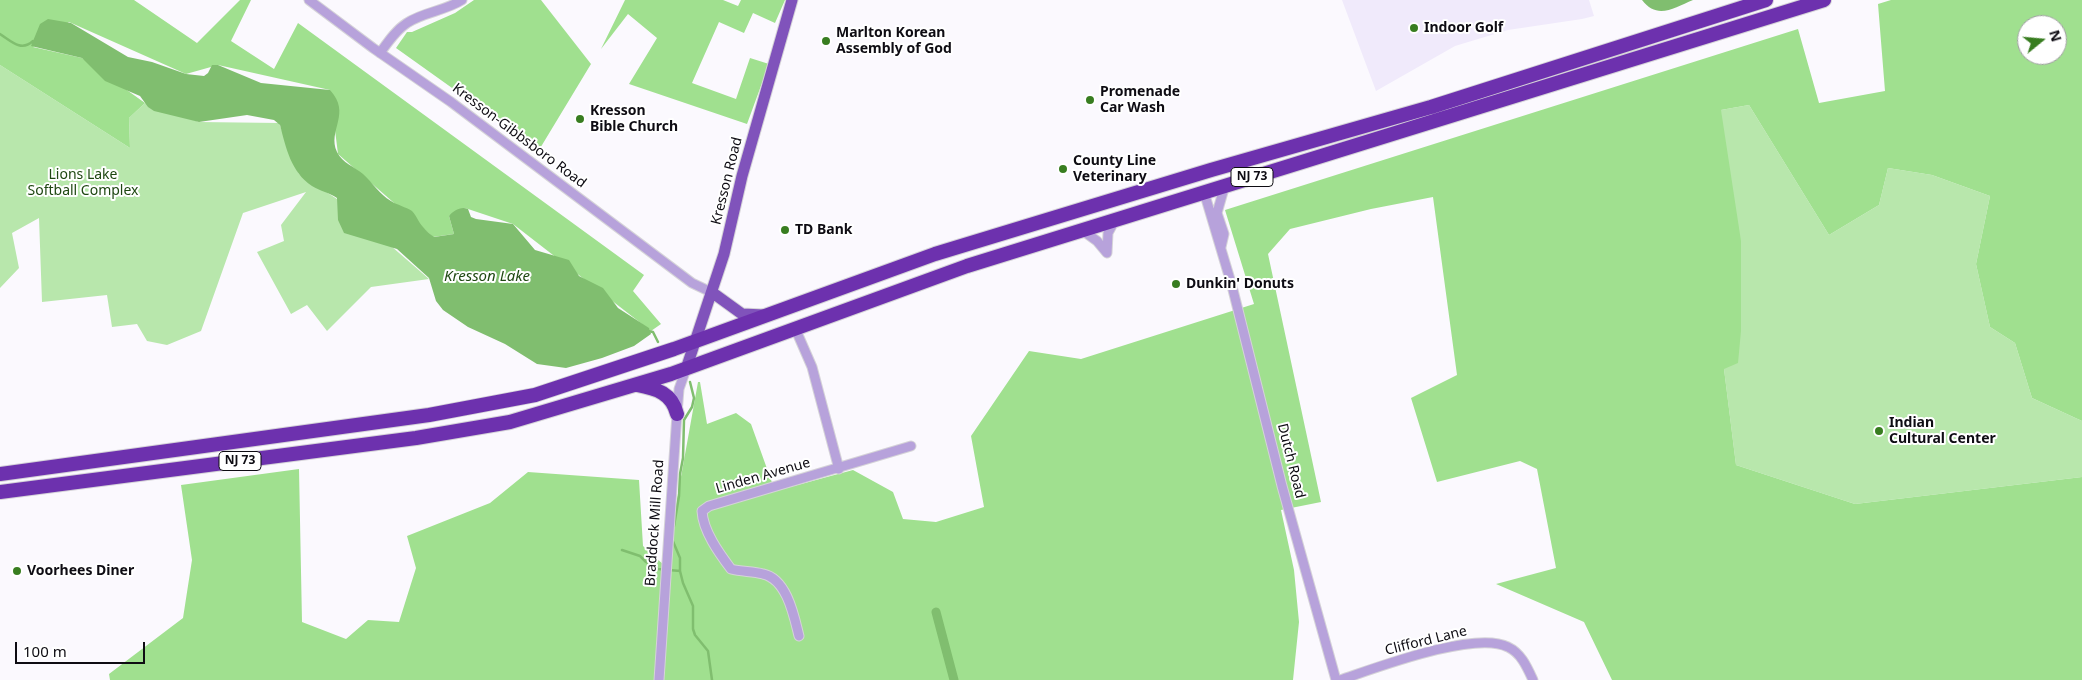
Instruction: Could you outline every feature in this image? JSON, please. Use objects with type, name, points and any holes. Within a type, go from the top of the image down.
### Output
[{"type":"highway","name":"NJ 73","points":[[0,474],[471,409],[565,386],[935,254],[1211,170],[1431,107],[1766,0]]},
{"type":"highway","name":"NJ 73","points":[[0,492],[473,429],[510,422],[686,369],[967,266],[1824,0]]},
{"type":"highway","points":[[1204,192],[1208,182],[1212,179],[1236,172],[1244,162]]},
{"type":"highway","points":[[631,384],[656,388],[664,392],[672,400],[677,414]]},
{"type":"main road","name":"Kresson Road","points":[[686,369],[713,293],[742,176],[792,0]]},
{"type":"main road","points":[[713,293],[742,314],[766,315]]},
{"type":"street","name":"Kresson-Gibbsboro Road","points":[[309,0],[380,53],[451,102],[692,283],[713,293]]},
{"type":"street","points":[[380,53],[407,23],[419,16],[453,6],[462,0]]},
{"type":"street","name":"Dutch Road","points":[[1220,248],[1224,234],[1217,213],[1225,185]]},
{"type":"street","name":"Dutch Road","points":[[1204,192],[1336,680]]},
{"type":"street","points":[[1082,230],[1098,241],[1107,253],[1108,233],[1115,220]]},
{"type":"street","points":[[795,328],[812,367],[839,468]]},
{"type":"street","name":"Braddock Mill Road","points":[[658,680],[679,389],[686,369]]},
{"type":"street","name":"Linden Avenue","points":[[798,636],[794,614],[781,587],[775,580],[764,574],[731,568],[723,558],[704,524],[702,511],[709,506],[911,446]]},
{"type":"street","name":"Clifford Lane","points":[[1340,680],[1429,652],[1478,642],[1500,644],[1509,647],[1524,661],[1533,680]]},
{"type":"shaded area","points":[[0,0],[134,0],[197,43],[240,0],[251,0],[231,41],[274,69],[298,23],[644,275],[633,291],[661,324],[651,331],[513,224],[465,208],[449,216],[454,234],[433,237],[338,154],[330,90],[218,65],[186,74],[69,22],[33,47],[82,58],[145,103],[129,118],[130,148],[0,65]]},
{"type":"shaded area","points":[[474,0],[541,0],[591,64],[539,150],[396,48],[407,32],[412,32],[455,13]]},
{"type":"shaded area","points":[[625,0],[723,0],[738,6],[741,0],[785,0],[775,23],[753,13],[744,33],[719,22],[692,83],[736,99],[750,58],[769,64],[747,124],[629,84],[657,38],[628,14],[601,49]]},
{"type":"shaded area","points":[[1342,0],[1589,0],[1594,16],[1508,30],[1455,46],[1376,91]]},
{"type":"shaded area","points":[[1891,0],[2082,0],[2082,421],[2032,398],[2015,343],[1990,327],[1976,264],[1990,196],[1932,175],[1888,168],[1879,205],[1829,235],[1749,105],[1721,110],[1741,241],[1741,331],[1738,363],[1724,369],[1736,465],[1855,504],[2082,477],[2082,680],[1612,680],[1584,622],[1496,584],[1556,568],[1537,469],[1520,461],[1437,482],[1411,398],[1457,375],[1433,197],[1371,209],[1290,229],[1268,254],[1321,502],[1281,510],[1294,570],[1299,622],[1293,680],[110,680],[109,674],[183,618],[192,560],[181,485],[299,469],[302,622],[346,639],[368,620],[399,622],[416,568],[407,536],[490,503],[528,472],[639,480],[643,546],[665,566],[698,382],[700,382],[707,424],[736,413],[751,424],[775,491],[853,470],[893,492],[903,519],[936,522],[984,507],[971,436],[1029,351],[1081,359],[1254,304],[1225,210],[1798,29],[1819,103],[1885,91],[1878,4]]},
{"type":"green space","name":"Lions Lake Softball Complex","points":[[0,65],[130,148],[129,118],[145,103],[199,122],[279,123],[299,174],[337,199],[429,279],[371,287],[327,331],[307,305],[291,314],[257,252],[284,241],[281,225],[306,192],[243,213],[201,331],[167,345],[147,341],[137,324],[112,327],[107,295],[42,302],[39,218],[12,233],[19,268],[0,288]]},
{"type":"green space","points":[[1749,105],[1829,235],[1879,205],[1888,168],[1932,175],[1990,196],[1976,264],[1990,327],[2015,343],[2032,398],[2082,421],[2082,477],[1855,504],[1736,465],[1724,369],[1721,110]]},
{"type":"water","points":[[1642,0],[1693,0],[1672,9],[1660,11],[1654,10]]},
{"type":"water","name":"Kresson Lake","points":[[48,19],[71,23],[128,57],[152,62],[186,74],[204,76],[212,65],[218,65],[261,83],[330,90],[339,107],[335,144],[339,156],[363,174],[387,198],[412,211],[421,225],[434,237],[454,234],[449,216],[463,208],[468,209],[471,217],[476,219],[513,224],[535,250],[569,260],[579,276],[603,288],[618,308],[649,328],[651,334],[634,346],[602,358],[566,368],[537,364],[505,344],[468,327],[443,310],[436,301],[429,278],[397,249],[344,233],[338,220],[337,198],[312,186],[299,174],[290,159],[280,125],[274,120],[247,115],[199,122],[154,111],[148,107],[140,96],[105,81],[82,58],[31,46],[40,24]]},
{"type":"waterway","points":[[0,34],[12,42],[24,46],[33,41]]},
{"type":"waterway","points":[[648,331],[653,332],[658,342]]},
{"type":"waterway","points":[[674,526],[683,458],[684,420],[692,407],[694,398],[690,382]]},
{"type":"waterway","points":[[672,539],[680,558],[680,571],[683,583],[693,606],[693,629],[695,635],[708,651],[712,680]]},
{"type":"waterway","points":[[622,550],[640,556],[658,569],[680,571]]},
{"type":"waterway","points":[[936,612],[954,680]]},
{"type":"place","name":"Indoor Golf","points":[[1414,28]]},
{"type":"place","name":"Marlton Korean Assembly of God","points":[[826,41]]},
{"type":"place","name":"Promenade Car Wash","points":[[1090,100]]},
{"type":"place","name":"Kresson Bible Church","points":[[580,119]]},
{"type":"place","name":"County Line Veterinary","points":[[1063,169]]},
{"type":"place","name":"TD Bank","points":[[785,230]]},
{"type":"place","name":"Dunkin' Donuts","points":[[1176,284]]},
{"type":"place","name":"Indian Cultural Center","points":[[1879,431]]},
{"type":"place","name":"Voorhees Diner","points":[[17,571]]}]
